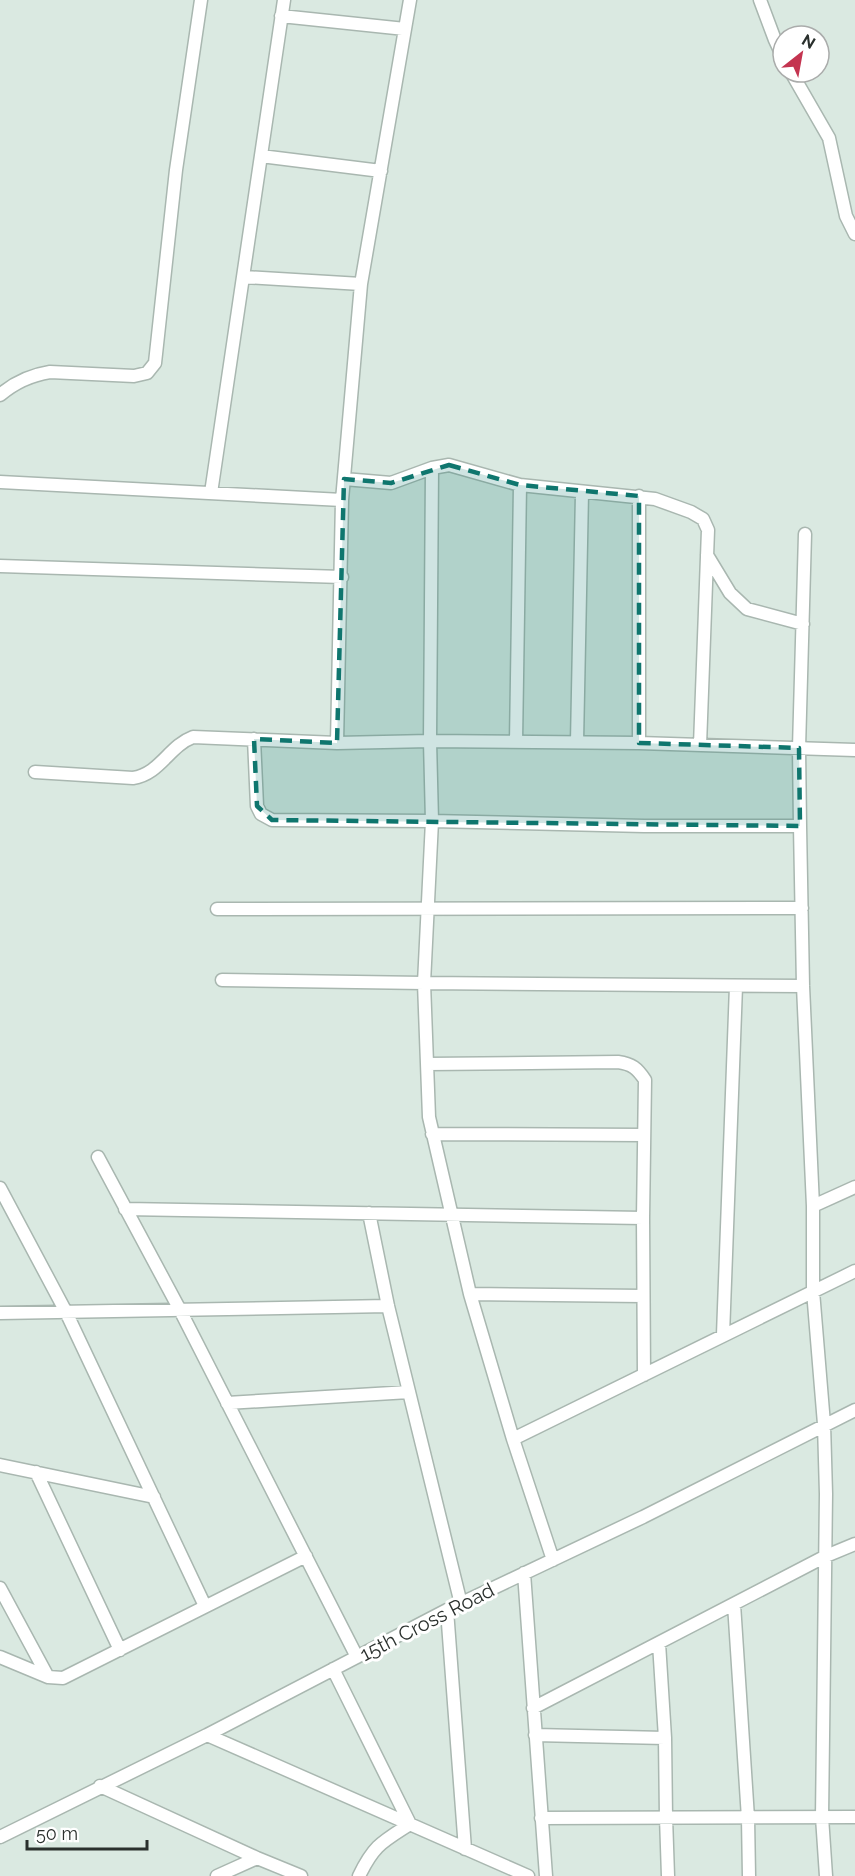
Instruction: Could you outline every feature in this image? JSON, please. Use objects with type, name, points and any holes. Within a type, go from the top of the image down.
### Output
[{"type":"street","points":[[0,395],[37,374],[50,372],[134,376],[147,373],[155,363],[176,170],[201,0]]},
{"type":"street","points":[[211,493],[284,0]]},
{"type":"street","points":[[337,743],[342,500],[361,284],[410,0]]},
{"type":"street","points":[[760,0],[771,29]]},
{"type":"street","points":[[281,16],[405,30]]},
{"type":"street","points":[[798,84],[829,138],[846,216],[855,234]]},
{"type":"street","points":[[261,156],[381,171]]},
{"type":"street","points":[[244,277],[361,284]]},
{"type":"street","points":[[344,479],[391,483],[432,468],[449,465],[520,485],[655,499],[691,512],[703,519],[708,530],[700,745]]},
{"type":"street","points":[[432,468],[430,741],[432,821],[424,983],[429,1118],[470,1294],[513,1439],[553,1560]]},
{"type":"street","points":[[0,482],[342,500]]},
{"type":"street","points":[[516,742],[520,485]]},
{"type":"street","points":[[577,742],[582,493]]},
{"type":"street","points":[[639,496],[639,743]]},
{"type":"street","points":[[805,534],[800,826],[803,986],[813,1206],[813,1291],[824,1424],[826,1556],[822,1817],[826,1876]]},
{"type":"street","points":[[707,554],[730,593],[747,609],[803,624]]},
{"type":"street","points":[[0,566],[342,577]]},
{"type":"street","points":[[35,772],[133,778],[143,776],[153,771],[183,740],[193,737],[337,743],[577,742],[855,750]]},
{"type":"street","points":[[254,739],[257,806],[261,814],[272,820],[800,826]]},
{"type":"street","points":[[216,909],[802,908]]},
{"type":"street","points":[[222,980],[803,986]]},
{"type":"street","points":[[723,1335],[736,986]]},
{"type":"street","points":[[427,1064],[630,1064],[645,1080],[644,1375]]},
{"type":"street","points":[[432,1134],[644,1135]]},
{"type":"street","points":[[98,1156],[180,1310],[357,1657]]},
{"type":"street","points":[[813,1206],[855,1187]]},
{"type":"street","points":[[0,1188],[66,1312],[205,1606]]},
{"type":"street","points":[[125,1209],[643,1218]]},
{"type":"street","points":[[369,1213],[388,1306],[461,1604]]},
{"type":"street","points":[[513,1439],[855,1271]]},
{"type":"street","points":[[470,1294],[643,1296]]},
{"type":"street","points":[[0,1313],[388,1306]]},
{"type":"street","points":[[227,1403],[409,1392]]},
{"type":"street","name":"15th Cross Road","points":[[0,1837],[207,1734],[447,1610],[643,1517],[855,1410]]},
{"type":"street","points":[[0,1465],[154,1497]]},
{"type":"street","points":[[36,1472],[120,1650]]},
{"type":"street","points":[[533,1708],[826,1556],[855,1544]]},
{"type":"street","points":[[0,1657],[48,1677],[63,1678],[306,1556]]},
{"type":"street","points":[[524,1573],[546,1876]]},
{"type":"street","points":[[0,1588],[48,1677]]},
{"type":"street","points":[[734,1604],[748,1818],[749,1876]]},
{"type":"street","points":[[447,1610],[465,1848]]},
{"type":"street","points":[[659,1642],[665,1738],[668,1876]]},
{"type":"street","points":[[333,1669],[410,1824]]},
{"type":"street","points":[[207,1734],[528,1876]]},
{"type":"street","points":[[535,1735],[665,1738]]},
{"type":"street","points":[[100,1786],[301,1876]]},
{"type":"street","points":[[541,1818],[855,1817]]},
{"type":"street","points":[[359,1876],[368,1858],[379,1844],[410,1824]]},
{"type":"street","points":[[217,1876],[257,1858]]},
{"type":"highlighted area","points":[[449,465],[520,485],[639,496],[639,743],[799,748],[800,826],[272,820],[257,806],[254,739],[337,743],[344,479],[391,483]]}]
